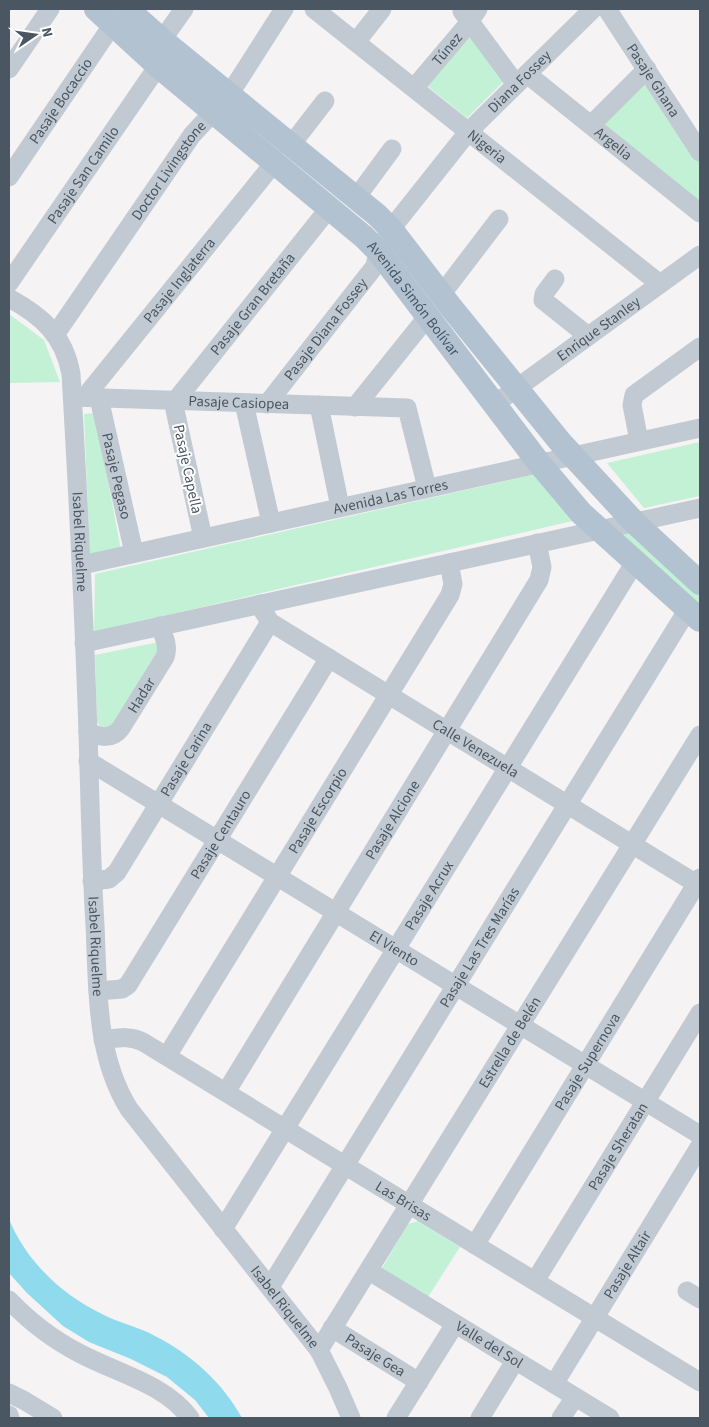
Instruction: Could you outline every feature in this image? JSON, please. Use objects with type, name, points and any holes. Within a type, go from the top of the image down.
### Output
[{"type":"main road","name":"Avenida Simón Bolívar","points":[[112,14],[162,40],[377,215],[391,229],[516,389],[573,456],[634,522],[700,583]]},
{"type":"main road","name":"Avenida Simón Bolívar","points":[[112,14],[158,66],[353,226],[378,251],[539,464],[581,513],[694,615]]},
{"type":"street","points":[[9,69],[50,9]]},
{"type":"street","points":[[162,40],[184,9]]},
{"type":"street","name":"Doctor Livingstone","points":[[55,335],[192,135],[229,95],[284,9]]},
{"type":"street","name":"Nigeria","points":[[314,9],[660,284]]},
{"type":"street","points":[[356,42],[382,9]]},
{"type":"street","name":"Diana Fossey","points":[[378,251],[391,229],[468,132],[593,9]]},
{"type":"street","name":"Pasaje Ghana","points":[[607,9],[700,152]]},
{"type":"street","name":"Argelia","points":[[469,13],[522,79],[591,125],[700,213]]},
{"type":"street","name":"Túnez","points":[[414,88],[464,29],[469,13]]},
{"type":"street","name":"Pasaje Bocaccio","points":[[9,177],[112,14]]},
{"type":"street","name":"Pasaje San Camilo","points":[[9,283],[158,66]]},
{"type":"street","points":[[591,125],[647,70]]},
{"type":"street","points":[[291,145],[325,101]]},
{"type":"street","points":[[356,198],[392,149]]},
{"type":"street","name":"Pasaje Inglaterra","points":[[86,397],[274,163]]},
{"type":"street","name":"Pasaje Gran Bretaña","points":[[176,400],[330,208]]},
{"type":"street","points":[[441,294],[498,219]]},
{"type":"street","name":"Pasaje Diana Fossey","points":[[267,404],[375,266],[378,251]]},
{"type":"street","name":"Enrique Stanley","points":[[495,404],[700,254]]},
{"type":"street","points":[[555,279],[544,294],[544,300],[588,336]]},
{"type":"street","points":[[9,298],[40,317],[55,335],[65,351],[86,397]]},
{"type":"street","points":[[355,406],[428,316]]},
{"type":"street","points":[[639,441],[632,405],[634,395],[700,348]]},
{"type":"street","name":"Pasaje Casiopea","points":[[86,397],[406,408],[427,488]]},
{"type":"street","name":"Pasaje Pegaso","points":[[86,397],[134,553]]},
{"type":"street","name":"Isabel Riquelme","points":[[86,397],[82,565],[92,881],[100,1020],[110,1069],[129,1109],[319,1350],[351,1418]]},
{"type":"street","name":"Pasaje Capella","points":[[176,400],[175,410],[204,538]]},
{"type":"street","points":[[244,403],[271,523]]},
{"type":"street","points":[[319,405],[340,508]]},
{"type":"street","name":"Avenida Las Torres","points":[[82,565],[700,428]]},
{"type":"street","points":[[84,643],[700,508]]},
{"type":"street","name":"Pasaje Alcione","points":[[226,1092],[539,580],[542,567],[538,543]]},
{"type":"street","name":"Pasaje Acrux","points":[[223,1229],[635,562]]},
{"type":"street","name":"Pasaje Escorpio","points":[[166,1056],[452,592],[453,584],[449,563]]},
{"type":"street","name":"Calle Venezuela","points":[[260,604],[270,622],[632,845],[699,883]]},
{"type":"street","name":"Pasaje Las Tres Marías","points":[[270,1286],[567,805],[694,615]]},
{"type":"street","name":"Pasaje Carina","points":[[92,881],[109,879],[114,875],[270,622]]},
{"type":"street","name":"Hadar","points":[[88,732],[108,737],[116,734],[122,728],[165,657],[167,651],[160,626]]},
{"type":"street","name":"Pasaje Centauro","points":[[98,991],[122,989],[128,985],[329,658]]},
{"type":"street","name":"Estrella de Belén","points":[[319,1350],[410,1206],[700,735]]},
{"type":"street","name":"El Viento","points":[[88,761],[700,1136]]},
{"type":"street","name":"Pasaje Supernova","points":[[474,1245],[699,883]]},
{"type":"street","name":"Pasaje Sheratan","points":[[535,1281],[700,1013]]},
{"type":"street","name":"Las Brisas","points":[[104,1040],[124,1037],[138,1039],[700,1382]]},
{"type":"street","name":"Pasaje Altair","points":[[554,1384],[700,1146]]},
{"type":"street","name":"Valle del Sol","points":[[369,1270],[610,1418]]},
{"type":"street","points":[[9,1300],[52,1337],[79,1353],[148,1384],[179,1406],[190,1418]]},
{"type":"street","points":[[396,1418],[455,1324]]},
{"type":"street","name":"Pasaje Gea","points":[[332,1328],[419,1382]]},
{"type":"street","points":[[480,1418],[516,1361]]},
{"type":"street","points":[[11,1390],[26,1418]]},
{"type":"street","points":[[11,1390],[53,1418]]},
{"type":"street","points":[[561,1418],[575,1397]]},
{"type":"green space","points":[[470,28],[506,79],[467,118],[425,84]]},
{"type":"green space","points":[[646,82],[700,161],[700,202],[603,124]]},
{"type":"green space","points":[[9,314],[44,340],[60,382],[9,383]]},
{"type":"green space","points":[[95,413],[121,550],[90,557],[84,414]]},
{"type":"green space","points":[[700,442],[700,496],[644,508],[607,463]]},
{"type":"green space","points":[[541,473],[581,519],[94,632],[95,574]]},
{"type":"green space","points":[[634,530],[700,589],[700,610],[616,534]]},
{"type":"green space","points":[[159,642],[160,656],[110,728],[100,726],[97,722],[95,655]]},
{"type":"green space","points":[[418,1221],[460,1247],[428,1297],[382,1268],[408,1224]]},
{"type":"water","points":[[9,1219],[16,1234],[35,1263],[59,1287],[87,1306],[149,1333],[181,1351],[216,1381],[242,1418],[209,1418],[195,1400],[167,1377],[131,1359],[89,1342],[63,1326],[27,1293],[9,1273]]}]
